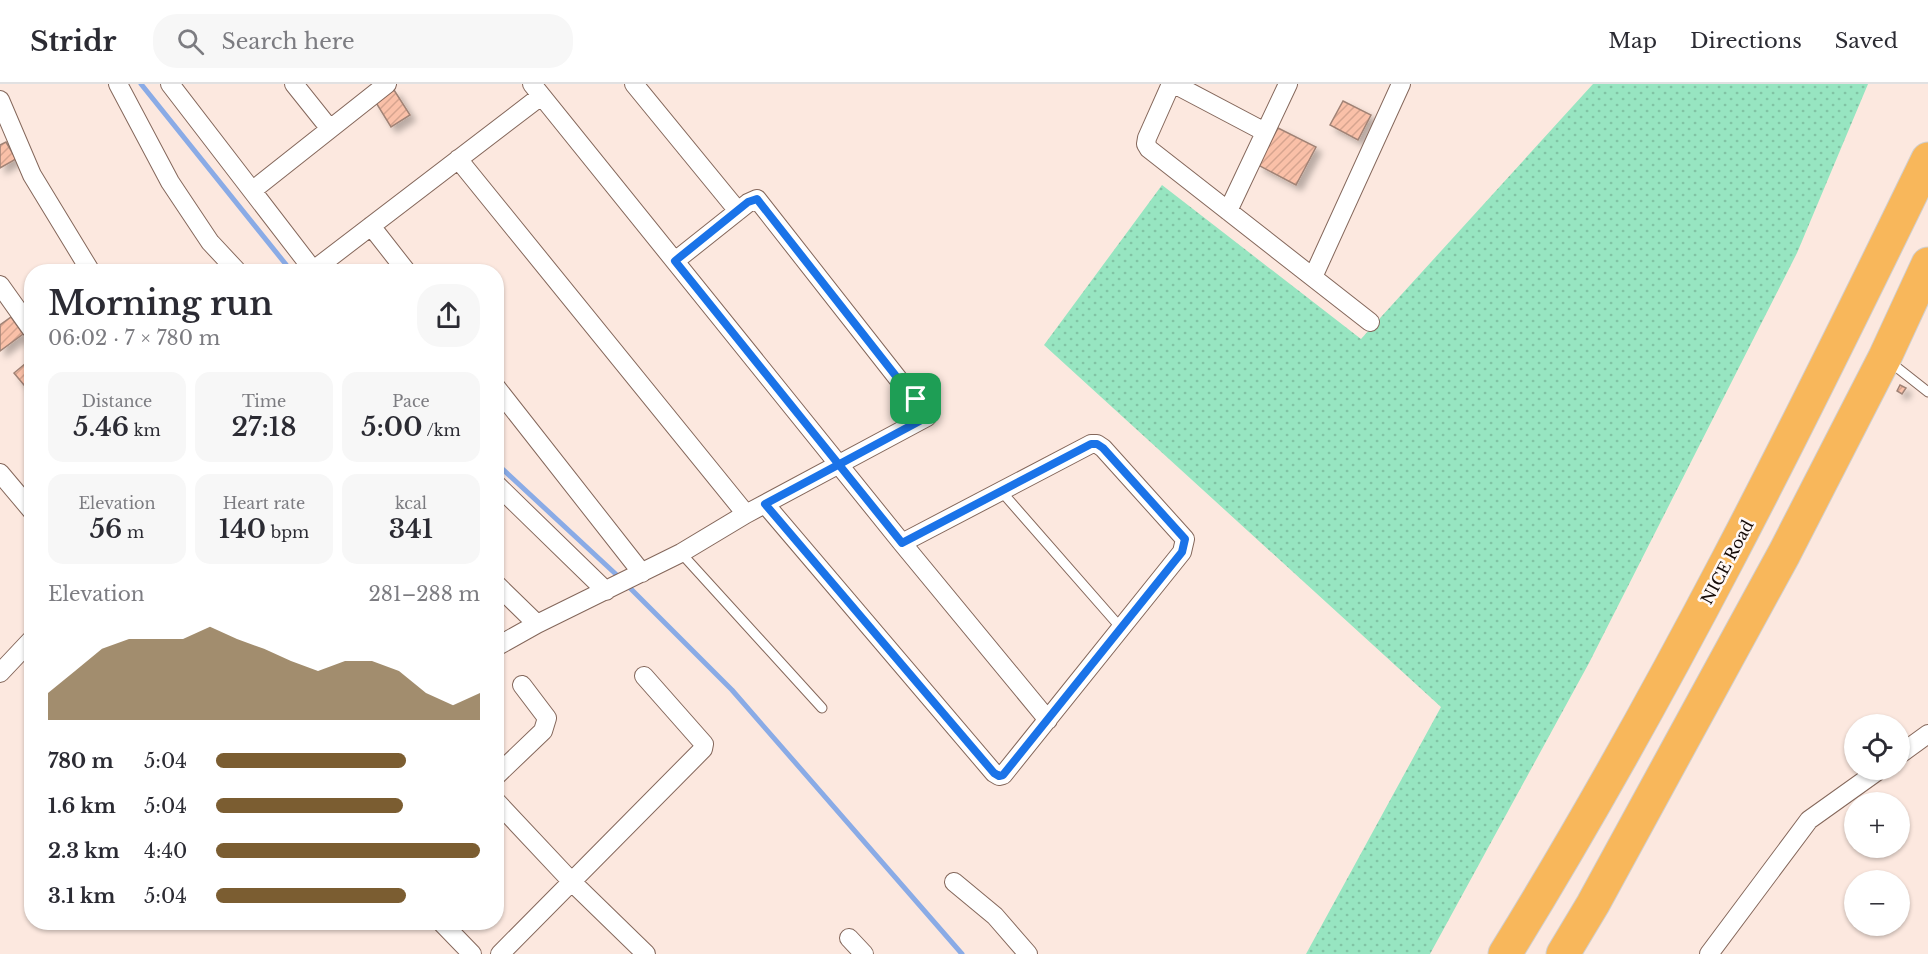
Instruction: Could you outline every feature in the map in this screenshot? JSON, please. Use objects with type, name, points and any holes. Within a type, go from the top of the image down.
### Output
[{"type":"highway","name":"NICE Road","points":[[1505,954],[1584,820],[1725,569],[1928,159]]},
{"type":"highway","points":[[1563,954],[1620,856],[1784,554],[1885,357],[1928,264]]},
{"type":"street","points":[[118,84],[170,182],[210,242],[231,264]]},
{"type":"street","points":[[170,84],[253,190],[307,264]]},
{"type":"street","points":[[294,84],[330,129]]},
{"type":"street","points":[[634,84],[738,211]]},
{"type":"street","points":[[1265,132],[1172,84],[1146,144],[1149,149],[1370,322]]},
{"type":"street","points":[[1228,211],[1288,84]]},
{"type":"street","points":[[1313,278],[1401,84]]},
{"type":"street","points":[[253,190],[380,86]]},
{"type":"street","points":[[321,264],[458,159],[537,90],[902,543],[1048,720]]},
{"type":"street","points":[[0,100],[32,175],[86,264]]},
{"type":"street","points":[[458,159],[746,514]]},
{"type":"street","points":[[504,643],[681,553],[746,514],[927,417],[931,411],[910,394],[757,199],[748,202],[675,261]]},
{"type":"street","points":[[371,226],[401,264]]},
{"type":"street","points":[[0,285],[24,319]]},
{"type":"street","points":[[504,397],[642,573]]},
{"type":"street","points":[[765,504],[994,773],[999,776],[1003,775],[1048,720],[1182,552],[1185,539],[1103,448],[1097,444],[1091,444],[902,543]]},
{"type":"street","points":[[0,473],[24,502]]},
{"type":"street","points":[[504,492],[606,591]]},
{"type":"street","points":[[504,592],[537,624]]},
{"type":"street","points":[[0,673],[24,648]]},
{"type":"street","points":[[500,954],[703,749],[704,744],[644,676]]},
{"type":"street","points":[[504,768],[543,731],[547,718],[522,685]]},
{"type":"street","points":[[1910,747],[1928,734]]},
{"type":"street","points":[[1709,954],[1809,820],[1865,780]]},
{"type":"street","points":[[504,810],[572,882],[646,954]]},
{"type":"street","points":[[954,882],[995,916],[1022,952]]},
{"type":"street","points":[[449,930],[472,954]]},
{"type":"street","points":[[849,938],[864,954]]},
{"type":"lane","points":[[1885,357],[1928,392]]},
{"type":"lane","points":[[1002,491],[1121,628]]},
{"type":"lane","points":[[681,553],[822,708]]},
{"type":"green space","points":[[1593,84],[1868,84],[1797,253],[1589,663],[1430,954],[1306,954],[1441,707],[1044,345],[1162,185],[1361,339]]},
{"type":"building","points":[[394,90],[410,115],[391,127],[375,101]]},
{"type":"building","points":[[1343,101],[1371,115],[1358,140],[1330,125]]},
{"type":"building","points":[[1278,128],[1316,147],[1296,185],[1258,165]]},
{"type":"building","points":[[6,142],[16,159],[0,168],[0,145]]},
{"type":"building","points":[[11,317],[23,334],[0,351],[0,325]]},
{"type":"building","points":[[24,365],[24,385],[14,373]]},
{"type":"building","points":[[1900,385],[1906,388],[1902,394],[1897,391]]},
{"type":"waterway","points":[[141,84],[286,264]]},
{"type":"waterway","points":[[504,470],[620,578]]},
{"type":"waterway","points":[[627,585],[732,690],[962,954]]},
{"type":"route","points":[[916,399],[757,199],[748,202],[675,261],[840,464],[902,543],[1091,444],[1097,444],[1103,448],[1185,539],[1182,552],[1048,720],[1003,775],[999,776],[994,773],[765,504],[840,464],[884,441],[927,417],[931,411],[916,399]]}]
